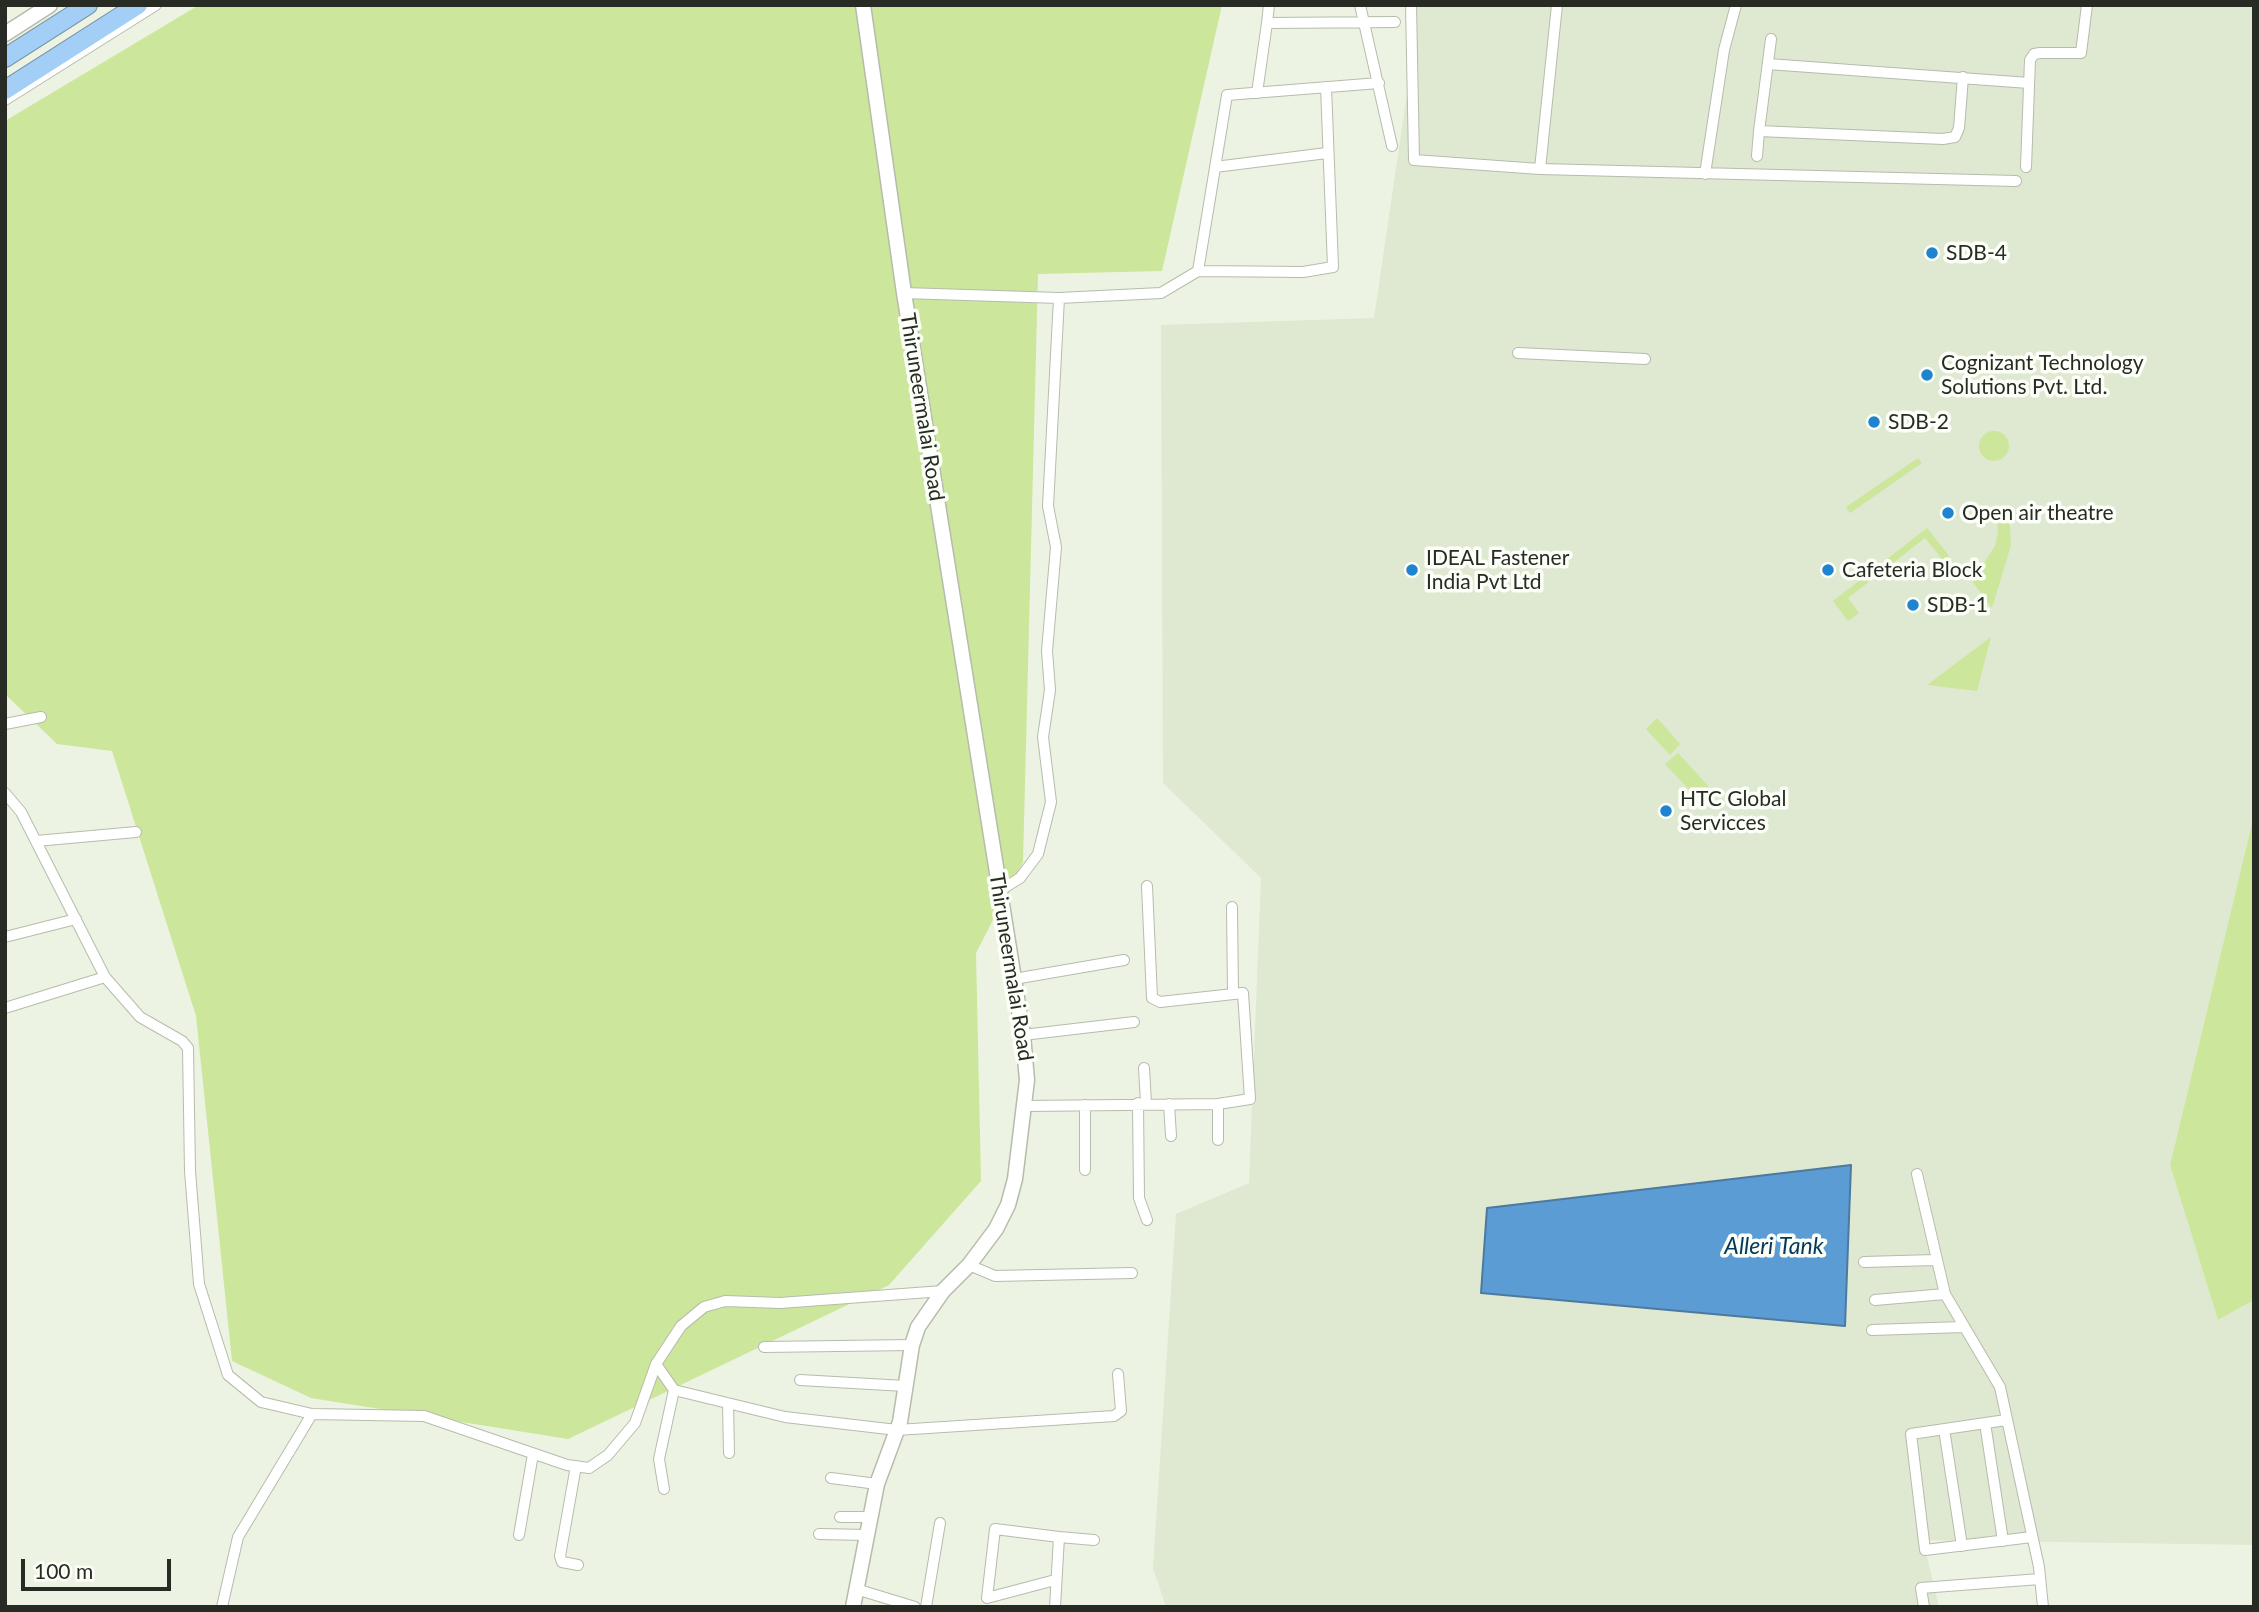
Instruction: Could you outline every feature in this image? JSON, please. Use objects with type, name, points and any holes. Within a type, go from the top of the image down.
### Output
[{"type":"highway","points":[[5,58],[88,5]]},
{"type":"highway","points":[[5,90],[138,5]]},
{"type":"street","points":[[5,34],[50,5]]},
{"type":"street","points":[[5,100],[156,5]]},
{"type":"street","name":"Thiruneermalai Road","points":[[853,1607],[877,1484],[897,1430],[912,1345],[918,1327],[943,1291],[969,1265],[996,1229],[1008,1205],[1026,1106],[1027,1080],[1023,1035],[904,293],[863,5]]},
{"type":"street","points":[[1257,93],[1269,5]]},
{"type":"street","points":[[1360,5],[1392,146]]},
{"type":"street","points":[[1411,5],[1414,160],[1540,169],[2016,181]]},
{"type":"street","points":[[1540,169],[1557,5]]},
{"type":"street","points":[[1705,174],[1724,50],[1736,5]]},
{"type":"street","points":[[2026,167],[2030,60],[2034,54],[2081,53],[2087,5]]},
{"type":"street","points":[[1267,23],[1395,22]]},
{"type":"street","points":[[1757,156],[1771,39]]},
{"type":"street","points":[[1768,64],[2029,83]]},
{"type":"street","points":[[1759,131],[1943,139],[1955,137],[1959,128],[1963,77]]},
{"type":"street","points":[[1198,271],[1227,95],[1379,83]]},
{"type":"street","points":[[904,293],[1059,298],[1161,293],[1198,271],[1303,272],[1333,267],[1326,87]]},
{"type":"street","points":[[1215,167],[1327,153]]},
{"type":"street","points":[[999,891],[1020,878],[1038,854],[1051,802],[1043,737],[1050,690],[1047,651],[1056,547],[1048,506],[1059,298]]},
{"type":"street","points":[[1518,353],[1645,359]]},
{"type":"street","points":[[5,724],[41,717]]},
{"type":"street","points":[[5,793],[21,812],[105,977],[140,1017],[182,1041],[188,1048],[190,1171],[199,1284],[228,1375],[261,1402],[312,1414],[425,1416],[533,1454],[589,1468],[599,1463],[635,1423],[656,1364],[681,1326],[704,1307],[725,1301],[780,1303],[943,1291]]},
{"type":"street","points":[[36,841],[136,832]]},
{"type":"street","points":[[1026,1106],[1218,1104],[1247,1102],[1251,1097],[1244,996],[1233,993],[1160,1002],[1152,998],[1146,886]]},
{"type":"street","points":[[1232,907],[1233,993]]},
{"type":"street","points":[[5,937],[76,919]]},
{"type":"street","points":[[1014,979],[1124,960]]},
{"type":"street","points":[[5,1008],[105,977]]},
{"type":"street","points":[[1023,1035],[1134,1022]]},
{"type":"street","points":[[1144,1068],[1139,1198],[1147,1220]]},
{"type":"street","points":[[1168,1104],[1171,1136]]},
{"type":"street","points":[[1218,1104],[1218,1140]]},
{"type":"street","points":[[1085,1105],[1085,1170]]},
{"type":"street","points":[[1917,1174],[1945,1294],[1962,1327],[2000,1387],[2032,1537],[2043,1607]]},
{"type":"street","points":[[1864,1262],[1936,1260]]},
{"type":"street","points":[[969,1265],[995,1276],[1132,1273]]},
{"type":"street","points":[[1875,1300],[1945,1294]]},
{"type":"street","points":[[1872,1330],[1962,1327]]},
{"type":"street","points":[[764,1347],[912,1345]]},
{"type":"street","points":[[656,1364],[674,1390],[785,1417],[897,1430],[1114,1416],[1121,1411],[1118,1374]]},
{"type":"street","points":[[800,1380],[905,1386]]},
{"type":"street","points":[[664,1489],[659,1459],[674,1390]]},
{"type":"street","points":[[728,1404],[729,1453]]},
{"type":"street","points":[[222,1607],[238,1537],[312,1414]]},
{"type":"street","points":[[2007,1420],[1911,1434],[1925,1550],[2032,1537]]},
{"type":"street","points":[[1985,1423],[2003,1541]]},
{"type":"street","points":[[1944,1429],[1962,1546]]},
{"type":"street","points":[[519,1535],[533,1454]]},
{"type":"street","points":[[576,1466],[560,1556],[562,1562],[578,1565]]},
{"type":"street","points":[[831,1478],[877,1484]]},
{"type":"street","points":[[840,1517],[871,1517]]},
{"type":"street","points":[[926,1607],[940,1523]]},
{"type":"street","points":[[1055,1580],[987,1598],[995,1529],[1094,1540]]},
{"type":"street","points":[[818,1534],[867,1535]]},
{"type":"street","points":[[1055,1607],[1059,1537]]},
{"type":"street","points":[[1924,1607],[1921,1588],[2040,1579]]},
{"type":"street","points":[[856,1589],[915,1607]]},
{"type":"shaded area","points":[[1408,5],[2254,5],[2254,815],[2170,1165],[2218,1320],[2254,1300],[2254,1545],[1923,1540],[1939,1607],[1166,1607],[1153,1568],[1176,1214],[1249,1183],[1261,878],[1163,783],[1161,325],[1374,318],[1408,87]]},
{"type":"green space","points":[[199,5],[1222,5],[1162,271],[1038,274],[1023,862],[976,953],[981,1181],[889,1285],[568,1439],[311,1398],[232,1361],[196,1016],[112,751],[57,744],[5,694],[5,121]]},
{"type":"green space","points":[[1994,431],[2004,436],[2009,446],[2004,456],[1994,461],[1984,456],[1979,446],[1984,436]]},
{"type":"green space","points":[[1918,458],[1922,463],[1850,513],[1846,507]]},
{"type":"green space","points":[[2009,511],[2011,545],[1992,608],[1972,581],[1995,546],[1998,533],[1997,514]]},
{"type":"green space","points":[[1927,528],[1953,561],[1947,565],[1925,538],[1848,598],[1859,613],[1848,621],[1833,601]]},
{"type":"green space","points":[[1991,637],[1977,691],[1927,685]]},
{"type":"green space","points":[[1657,718],[1680,744],[1670,755],[1646,729]]},
{"type":"green space","points":[[1678,753],[1709,787],[1697,798],[1665,764]]},
{"type":"green space","points":[[2254,815],[2254,1300],[2218,1320],[2170,1165]]},
{"type":"water","name":"Alleri Tank","points":[[1851,1165],[1845,1326],[1481,1293],[1487,1208]]},
{"type":"place","name":"SDB-4","points":[[1932,253]]},
{"type":"place","name":"Cognizant Technology Solutions Pvt. Ltd.","points":[[1927,375]]},
{"type":"place","name":"SDB-2","points":[[1874,422]]},
{"type":"place","name":"Open air theatre","points":[[1948,513]]},
{"type":"place","name":"IDEAL Fastener India Pvt Ltd","points":[[1412,570]]},
{"type":"place","name":"Cafeteria Block","points":[[1828,570]]},
{"type":"place","name":"SDB-1","points":[[1913,605]]},
{"type":"place","name":"HTC Global Servicces","points":[[1666,811]]}]
